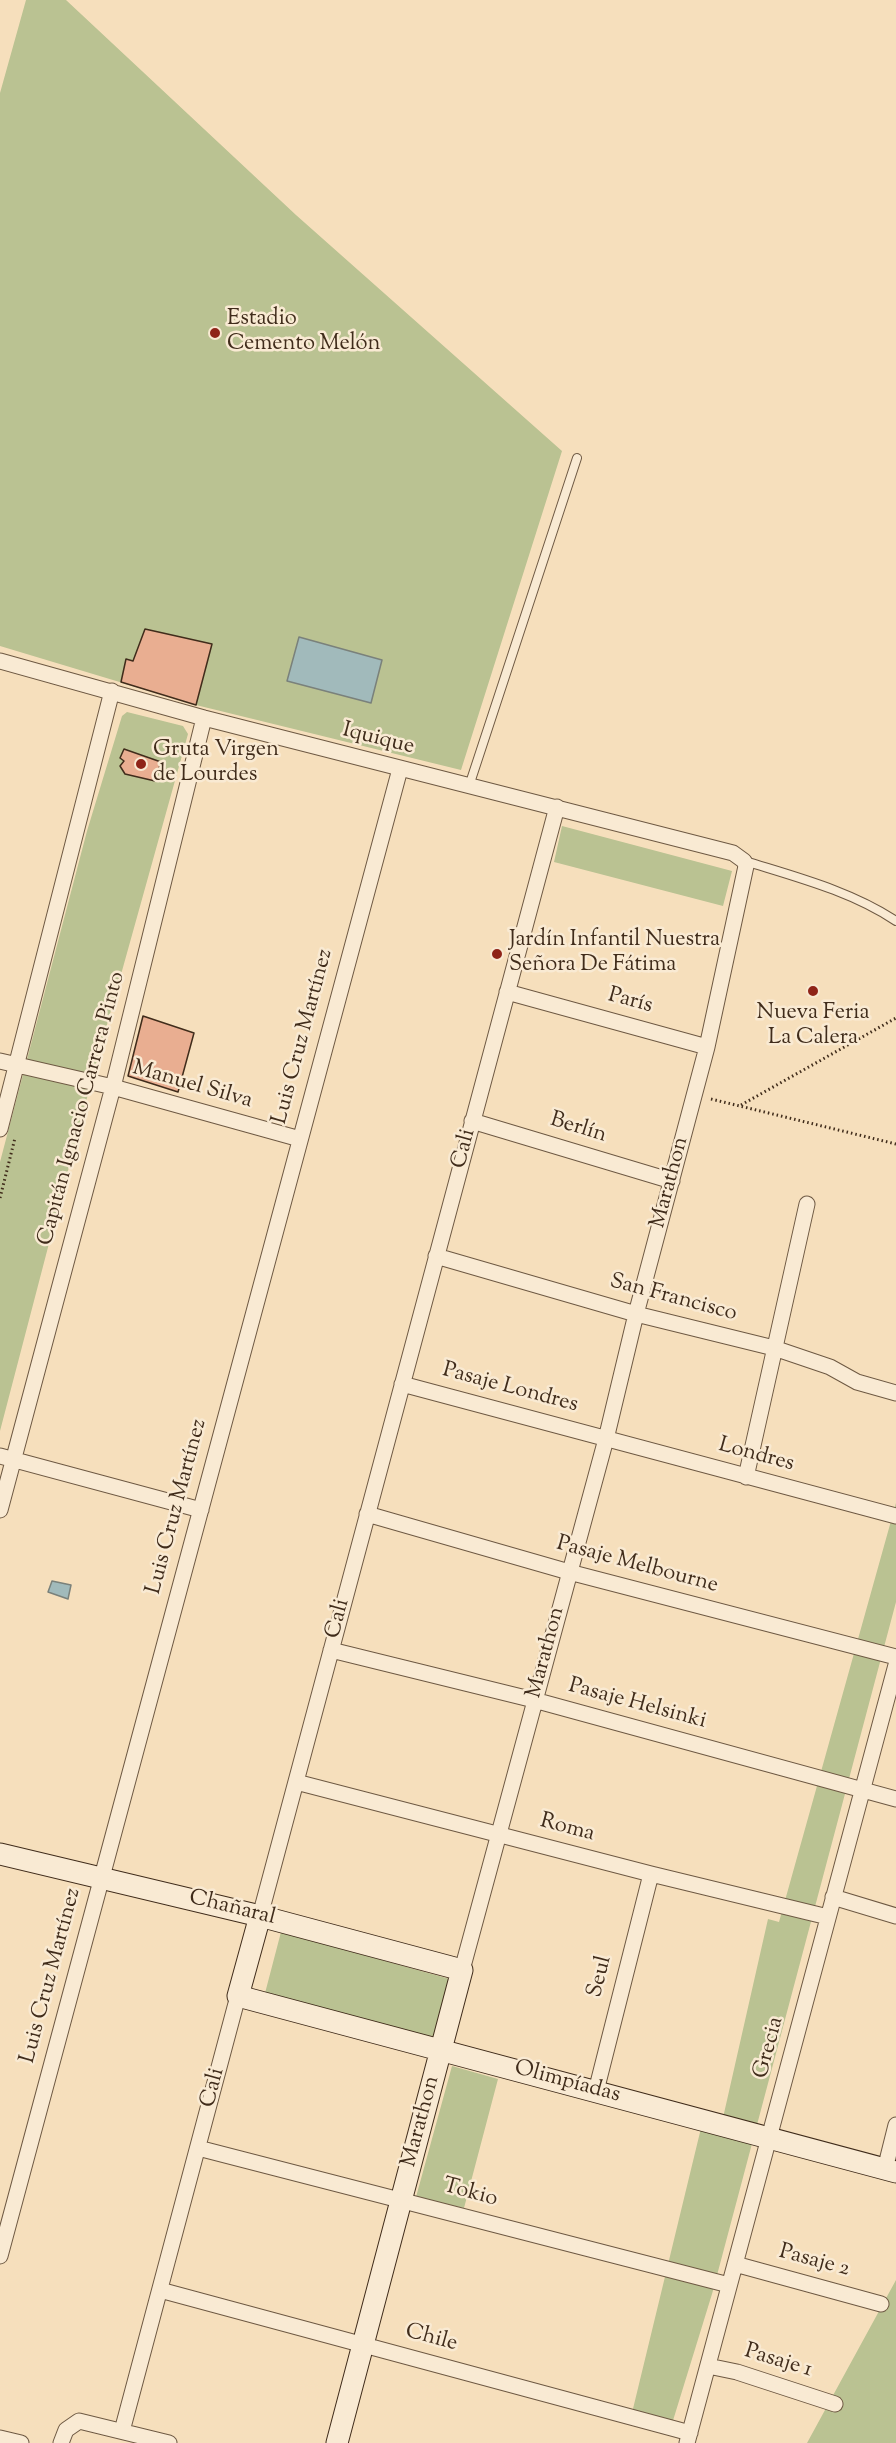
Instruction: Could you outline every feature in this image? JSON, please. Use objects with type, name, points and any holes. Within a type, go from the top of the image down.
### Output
[{"type":"street","name":"Iquique","points":[[0,661],[204,718],[733,853],[744,861]]},
{"type":"street","points":[[0,1130],[112,691]]},
{"type":"street","name":"Capitán Ignacio Carrera Pinto","points":[[0,1510],[7,1458],[113,1087],[204,718]]},
{"type":"street","name":"Luis Cruz Martínez","points":[[0,2254],[400,769]]},
{"type":"street","name":"Cali","points":[[122,2431],[557,807]]},
{"type":"street","name":"Marathon","points":[[337,2443],[606,1439],[636,1314],[695,1095],[746,873],[744,861]]},
{"type":"street","name":"París","points":[[507,992],[707,1047]]},
{"type":"street","name":"Manuel Silva","points":[[0,1061],[113,1087],[300,1139]]},
{"type":"street","name":"Berlín","points":[[472,1121],[672,1180]]},
{"type":"street","points":[[746,1477],[807,1204]]},
{"type":"street","name":"San Francisco","points":[[436,1256],[636,1314],[774,1348],[830,1367],[857,1382],[896,1394]]},
{"type":"street","name":"Pasaje Londres","points":[[402,1384],[606,1439]]},
{"type":"street","name":"Londres","points":[[606,1439],[896,1516]]},
{"type":"street","points":[[7,1458],[201,1510]]},
{"type":"street","name":"Pasaje Melbourne","points":[[367,1514],[569,1572],[896,1657]]},
{"type":"street","name":"Pasaje Helsinki","points":[[331,1650],[534,1701],[896,1799]]},
{"type":"street","name":"Grecia","points":[[688,2438],[862,1789],[892,1694],[896,1665]]},
{"type":"street","name":"Roma","points":[[296,1782],[651,1874],[828,1917]]},
{"type":"street","name":"Chañaral","points":[[0,1854],[260,1916],[462,1970]]},
{"type":"street","name":"Seul","points":[[596,2091],[651,1874]]},
{"type":"street","points":[[833,1897],[896,1916]]},
{"type":"street","name":"Olimpíadas","points":[[238,1996],[890,2171]]},
{"type":"street","points":[[890,2171],[896,2125]]},
{"type":"street","name":"Tokio","points":[[198,2148],[729,2284]]},
{"type":"street","name":"Pasaje 2","points":[[735,2264],[881,2304]]},
{"type":"street","name":"Chile","points":[[160,2290],[363,2344],[688,2438]]},
{"type":"street","name":"Pasaje 1","points":[[708,2366],[737,2372],[835,2404]]},
{"type":"street","points":[[61,2443],[66,2430],[79,2421],[169,2443]]},
{"type":"street","points":[[0,2438],[21,2443]]},
{"type":"lane","points":[[469,786],[577,458]]},
{"type":"lane","points":[[744,861],[825,887],[880,910],[896,921]]},
{"type":"path","points":[[739,1106],[896,1018]]},
{"type":"path","points":[[695,1095],[896,1144]]},
{"type":"green space","name":"Estadio Cemento Melón","points":[[26,0],[66,0],[296,215],[562,451],[461,770],[196,705],[0,646],[0,93]]},
{"type":"green space","points":[[127,712],[183,726],[188,734],[93,1075],[0,1431],[0,1162],[87,831],[122,716]]},
{"type":"green space","points":[[562,826],[732,871],[723,906],[554,862]]},
{"type":"green space","points":[[896,1503],[896,1602],[712,2294],[671,2427],[631,2417],[702,2124],[720,2131],[768,1919],[779,1922]]},
{"type":"green space","points":[[281,1932],[450,1979],[434,2039],[264,1997]]},
{"type":"green space","points":[[452,2066],[498,2079],[464,2208],[416,2197]]},
{"type":"green space","points":[[896,2280],[896,2443],[807,2443]]},
{"type":"water","points":[[299,637],[382,660],[371,703],[287,681]]},
{"type":"water","points":[[52,1581],[71,1585],[68,1599],[48,1592]]},
{"type":"building","points":[[145,629],[212,644],[196,705],[121,682],[126,659],[133,661]]},
{"type":"building","name":"Gruta Virgen de Lourdes","points":[[124,749],[161,762],[155,781],[125,774],[120,766],[124,761],[120,758]]},
{"type":"building","points":[[143,1016],[194,1033],[178,1092],[128,1076]]},
{"type":"place","name":"Estadio Cemento Melón","points":[[215,333]]},
{"type":"place","name":"Gruta Virgen de Lourdes","points":[[141,764]]},
{"type":"place","name":"Jardín Infantil Nuestra Señora De Fátima","points":[[497,954]]},
{"type":"place","name":"Nueva Feria La Calera","points":[[813,991]]}]
